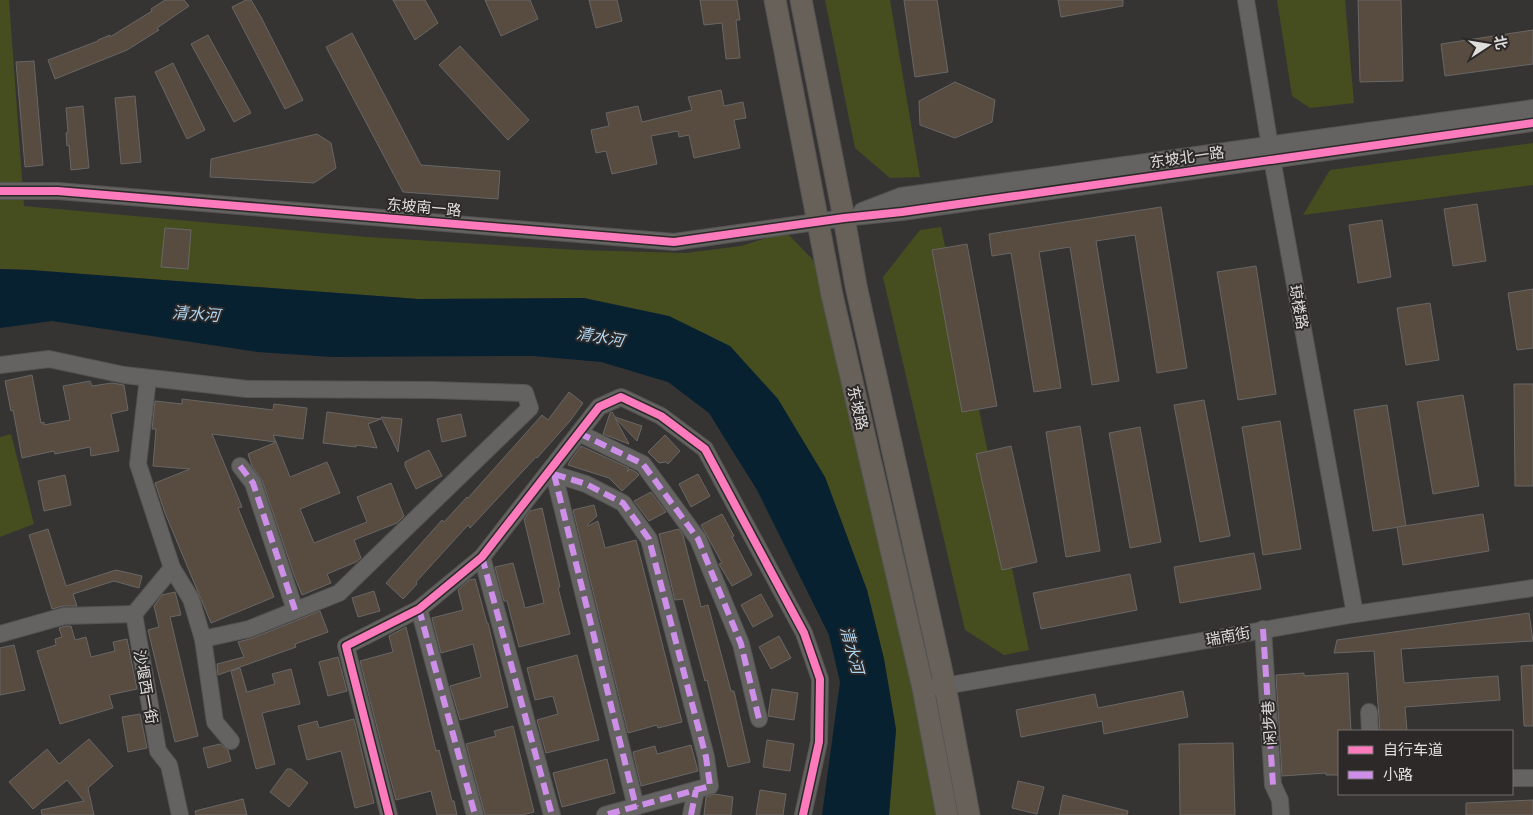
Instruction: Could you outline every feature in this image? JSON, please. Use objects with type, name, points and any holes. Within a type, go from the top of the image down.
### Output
[{"type":"main road","name":"东坡路","points":[[775,0],[832,296],[923,688],[947,815]]},
{"type":"main road","name":"东坡路","points":[[801,0],[856,286],[945,686],[970,815]]},
{"type":"street","name":"琼楼路","points":[[1246,0],[1270,152],[1355,614]]},
{"type":"street","name":"东坡北一路","points":[[844,218],[902,212],[1533,108]]},
{"type":"street","name":"东坡北一路","points":[[1270,152],[1533,123]]},
{"type":"street","name":"东坡南一路","points":[[0,191],[68,192],[674,242],[844,218]]},
{"type":"street","points":[[0,365],[49,359],[124,375],[247,389],[432,390],[525,393],[530,408],[339,592],[249,629],[203,638]]},
{"type":"street","points":[[148,378],[138,464],[172,568],[191,599],[203,638],[215,722],[231,741]]},
{"type":"street","points":[[389,815],[346,646],[419,609],[482,556],[599,408],[621,397],[661,416],[705,450],[804,634],[820,679],[819,742],[803,815]]},
{"type":"street","points":[[579,433],[643,464],[698,539],[741,644],[759,719]]},
{"type":"street","points":[[240,466],[253,483],[295,610]]},
{"type":"street","points":[[605,815],[710,786],[706,757],[649,539],[623,503],[586,484],[554,474],[636,806]]},
{"type":"street","points":[[482,556],[552,815]]},
{"type":"street","points":[[0,634],[64,616],[134,614],[172,568]]},
{"type":"street","name":"瑞南街","points":[[923,688],[945,686],[1263,629],[1533,588]]},
{"type":"street","points":[[419,609],[474,815]]},
{"type":"street","name":"沙堰西一街","points":[[134,614],[158,751],[169,765],[180,815]]},
{"type":"street","name":"闲步巷","points":[[1263,629],[1273,785],[1280,800],[1281,815]]},
{"type":"street","points":[[1369,712],[1370,730]]},
{"type":"street","points":[[1513,778],[1533,778]]},
{"type":"street","points":[[691,815],[696,790]]},
{"type":"green space","points":[[0,0],[9,0],[24,206],[367,237],[579,250],[686,253],[741,246],[786,232],[815,262],[902,625],[939,815],[889,815],[896,729],[884,659],[867,590],[825,477],[584,298],[418,299],[0,269]]},
{"type":"green space","points":[[825,0],[890,0],[920,177],[890,178],[855,148]]},
{"type":"green space","points":[[1277,0],[1345,0],[1354,103],[1310,108],[1292,96]]},
{"type":"green space","points":[[1533,143],[1533,185],[1303,215],[1330,170]]},
{"type":"green space","points":[[941,227],[1029,650],[1004,655],[965,630],[883,277],[920,230]]},
{"type":"green space","points":[[11,434],[34,524],[0,537],[0,437]]},
{"type":"water","name":"清水河","points":[[0,269],[418,299],[584,298],[669,316],[730,346],[778,399],[825,477],[867,590],[884,659],[896,730],[889,815],[822,815],[840,682],[829,635],[757,490],[709,413],[668,382],[601,362],[533,356],[332,357],[257,352],[52,321],[0,328]]},
{"type":"building","points":[[165,0],[184,0],[189,6],[157,28],[159,30],[127,50],[55,79],[48,60],[110,35],[110,37],[152,11],[151,9]]},
{"type":"building","points":[[246,0],[251,0],[261,17],[303,100],[285,109],[232,7]]},
{"type":"building","points":[[393,0],[425,0],[438,23],[415,40]]},
{"type":"building","points":[[485,0],[530,0],[538,19],[501,36]]},
{"type":"building","points":[[589,0],[617,0],[622,21],[596,28]]},
{"type":"building","points":[[700,0],[737,0],[740,20],[736,20],[740,58],[726,59],[722,23],[704,25]]},
{"type":"building","points":[[904,0],[937,0],[948,72],[915,77]]},
{"type":"building","points":[[1058,0],[1123,0],[1123,6],[1061,17]]},
{"type":"building","points":[[1358,0],[1401,0],[1403,81],[1360,82]]},
{"type":"building","points":[[1533,30],[1533,64],[1445,76],[1441,44]]},
{"type":"building","points":[[352,33],[421,165],[500,171],[498,199],[403,192],[326,47]]},
{"type":"building","points":[[208,35],[251,113],[234,122],[191,44]]},
{"type":"building","points":[[460,46],[529,120],[508,140],[439,65]]},
{"type":"building","points":[[34,61],[43,165],[25,167],[16,62]]},
{"type":"building","points":[[173,63],[205,130],[187,139],[155,72]]},
{"type":"building","points":[[955,82],[995,100],[992,122],[955,138],[920,125],[919,101]]},
{"type":"building","points":[[721,90],[724,106],[743,102],[746,118],[734,120],[740,148],[694,158],[689,135],[679,137],[678,131],[651,136],[657,164],[612,174],[606,151],[596,153],[591,130],[609,126],[606,113],[638,106],[642,122],[692,110],[688,97]]},
{"type":"building","points":[[135,96],[141,162],[121,164],[115,98]]},
{"type":"building","points":[[83,106],[89,168],[71,170],[69,145],[67,146],[66,108]]},
{"type":"building","points":[[317,134],[331,143],[336,168],[314,183],[210,177],[211,159]]},
{"type":"building","points":[[1477,204],[1486,261],[1453,266],[1444,209]]},
{"type":"building","points":[[1161,207],[1187,368],[1157,373],[1135,235],[1096,241],[1119,381],[1092,385],[1070,247],[1039,252],[1061,388],[1034,392],[1011,253],[992,256],[989,234]]},
{"type":"building","points":[[1382,220],[1391,277],[1358,283],[1349,225]]},
{"type":"building","points":[[165,228],[191,230],[188,269],[161,267]]},
{"type":"building","points":[[967,244],[997,406],[962,412],[932,250]]},
{"type":"building","points":[[1256,266],[1276,394],[1238,400],[1217,272]]},
{"type":"building","points":[[1533,289],[1533,348],[1517,350],[1508,293]]},
{"type":"building","points":[[1430,303],[1439,360],[1406,365],[1397,308]]},
{"type":"building","points":[[32,375],[41,423],[44,422],[44,425],[70,420],[63,386],[90,381],[92,386],[112,383],[124,385],[128,410],[111,414],[119,451],[91,456],[90,447],[55,454],[54,451],[22,458],[13,410],[11,411],[5,381]]},
{"type":"building","points":[[1514,384],[1533,384],[1533,486],[1515,486]]},
{"type":"building","points":[[569,392],[583,403],[570,421],[470,528],[468,525],[403,599],[386,583],[442,520],[444,522],[468,498],[542,415],[548,420]]},
{"type":"building","points":[[1463,395],[1479,486],[1433,494],[1417,402]]},
{"type":"building","points":[[182,399],[273,410],[274,404],[307,408],[303,439],[273,435],[276,442],[212,434],[242,507],[238,508],[274,597],[211,623],[165,513],[155,483],[190,469],[153,466],[156,429],[152,429],[155,401],[182,404]]},
{"type":"building","points":[[1204,400],[1230,536],[1200,542],[1174,405]]},
{"type":"building","points":[[1387,405],[1406,526],[1373,531],[1354,410]]},
{"type":"building","points":[[327,412],[381,419],[368,424],[377,448],[323,443]]},
{"type":"building","points":[[612,412],[615,417],[642,426],[637,441],[615,418],[629,444],[603,434]]},
{"type":"building","points":[[461,414],[466,436],[442,442],[437,419]]},
{"type":"building","points":[[381,417],[402,419],[398,452]]},
{"type":"building","points":[[1280,421],[1301,549],[1263,555],[1242,427]]},
{"type":"building","points":[[1080,426],[1100,551],[1066,557],[1046,432]]},
{"type":"building","points":[[1140,427],[1161,542],[1130,548],[1109,433]]},
{"type":"building","points":[[665,435],[680,451],[668,464],[666,462],[659,463],[648,452]]},
{"type":"building","points":[[276,442],[290,477],[327,462],[340,493],[300,509],[314,543],[367,522],[357,497],[391,483],[404,516],[397,523],[354,540],[361,558],[327,574],[331,583],[302,595],[262,480],[252,466],[248,454]]},
{"type":"building","points":[[581,446],[629,468],[627,472],[630,469],[639,475],[622,491],[609,478],[568,465]]},
{"type":"building","points":[[1011,446],[1037,562],[1002,570],[976,454]]},
{"type":"building","points":[[429,450],[442,476],[416,489],[405,466],[405,462]]},
{"type":"building","points":[[698,474],[710,496],[691,507],[679,484]]},
{"type":"building","points":[[65,475],[71,505],[44,511],[38,481]]},
{"type":"building","points":[[651,492],[666,512],[649,521],[634,501]]},
{"type":"building","points":[[594,505],[597,516],[587,525],[598,521],[605,548],[636,540],[682,722],[658,728],[657,725],[628,733],[573,510]]},
{"type":"building","points":[[542,508],[560,587],[558,588],[570,634],[519,647],[507,601],[504,601],[495,567],[513,563],[525,608],[544,603],[524,519],[530,511]]},
{"type":"building","points":[[722,514],[752,575],[732,586],[719,564],[722,563],[701,525]]},
{"type":"building","points":[[1483,514],[1489,551],[1403,565],[1397,527]]},
{"type":"building","points":[[48,529],[66,586],[116,570],[142,576],[139,588],[114,581],[73,594],[77,606],[63,606],[52,609],[29,535]]},
{"type":"building","points":[[679,529],[683,535],[701,607],[708,605],[731,691],[734,691],[750,762],[728,767],[707,680],[705,681],[683,599],[675,600],[659,534]]},
{"type":"building","points":[[1254,553],[1261,589],[1180,603],[1174,567]]},
{"type":"building","points":[[1130,574],[1137,610],[1041,629],[1033,593]]},
{"type":"building","points":[[475,579],[488,623],[508,707],[460,720],[450,686],[481,677],[473,644],[441,653],[432,618],[463,610],[458,590],[469,580]]},
{"type":"building","points":[[374,591],[380,611],[358,617],[352,598]]},
{"type":"building","points":[[175,592],[181,615],[170,617],[198,736],[175,742],[148,630],[159,627],[154,606],[162,595]]},
{"type":"building","points":[[761,594],[773,616],[753,627],[741,605]]},
{"type":"building","points":[[320,611],[328,632],[295,644],[296,647],[218,675],[217,664],[244,657],[238,642],[253,638]]},
{"type":"building","points":[[1529,613],[1533,641],[1401,649],[1404,683],[1498,676],[1500,700],[1405,707],[1407,730],[1380,730],[1374,651],[1334,653],[1337,640]]},
{"type":"building","points":[[71,626],[75,640],[86,637],[91,657],[115,651],[113,642],[127,639],[137,689],[109,695],[113,708],[60,724],[37,651],[56,645],[55,639],[62,637],[59,628]]},
{"type":"building","points":[[406,627],[436,751],[439,750],[457,815],[437,815],[431,791],[396,800],[360,661],[393,652],[389,636]]},
{"type":"building","points":[[779,636],[791,658],[771,669],[759,647]]},
{"type":"building","points":[[14,645],[25,690],[0,695],[0,648]]},
{"type":"building","points":[[577,655],[599,740],[546,753],[537,720],[558,714],[553,696],[535,700],[527,668]]},
{"type":"building","points":[[338,657],[347,691],[328,696],[319,662]]},
{"type":"building","points":[[1533,665],[1533,726],[1524,726],[1521,666]]},
{"type":"building","points":[[240,668],[247,692],[275,684],[272,674],[291,669],[300,704],[262,713],[275,764],[256,769],[231,671]]},
{"type":"building","points":[[1304,673],[1304,676],[1348,673],[1351,730],[1338,730],[1338,775],[1326,775],[1326,773],[1282,776],[1276,675]]},
{"type":"building","points":[[772,689],[798,693],[794,720],[768,716]]},
{"type":"building","points":[[1183,691],[1188,717],[1104,734],[1102,721],[1021,737],[1016,710],[1095,694],[1098,708]]},
{"type":"building","points":[[140,714],[147,748],[128,752],[122,717]]},
{"type":"building","points":[[354,719],[374,803],[355,808],[341,751],[307,760],[298,726],[317,721],[319,728]]},
{"type":"building","points":[[513,726],[534,812],[522,815],[485,815],[466,744],[496,736],[494,731]]},
{"type":"building","points":[[89,739],[113,766],[88,788],[94,815],[42,815],[41,810],[84,801],[67,780],[33,809],[9,782],[47,749],[59,764]]},
{"type":"building","points":[[767,740],[794,744],[790,771],[763,767]]},
{"type":"building","points":[[1233,743],[1235,815],[1180,815],[1179,744]]},
{"type":"building","points":[[220,744],[228,750],[231,761],[208,768],[203,748]]},
{"type":"building","points":[[691,745],[698,771],[641,786],[633,752],[655,746],[657,754]]},
{"type":"building","points":[[607,759],[615,793],[562,807],[553,773]]},
{"type":"building","points":[[287,769],[291,769],[308,783],[289,807],[270,792]]},
{"type":"building","points":[[1018,781],[1044,787],[1037,814],[1012,808]]},
{"type":"building","points":[[760,790],[786,794],[783,815],[756,815]]},
{"type":"building","points":[[715,794],[733,797],[731,815],[704,815],[706,797]]},
{"type":"building","points":[[1063,795],[1128,811],[1127,815],[1059,815]]},
{"type":"building","points":[[243,799],[247,815],[196,815],[195,811]]},
{"type":"building","points":[[1533,800],[1533,815],[1466,815],[1466,803]]},
{"type":"marked path","points":[[579,433],[643,464],[698,539],[741,644],[759,719]]},
{"type":"marked path","points":[[240,466],[253,483],[295,610]]},
{"type":"marked path","points":[[554,474],[586,484],[623,503],[649,539],[706,757],[710,786],[605,815]]},
{"type":"marked path","points":[[554,474],[636,807]]},
{"type":"marked path","points":[[482,557],[552,815]]},
{"type":"marked path","points":[[419,609],[475,815]]},
{"type":"marked path","points":[[1263,629],[1273,785]]},
{"type":"marked path","points":[[691,815],[696,790]]},
{"type":"cycle path","points":[[0,191],[58,191],[674,242],[844,218],[902,212],[1533,123]]},
{"type":"cycle path","points":[[389,815],[346,646],[419,609],[482,557],[599,407],[621,397],[661,416],[705,449],[804,633],[820,679],[819,742],[803,815]]}]
